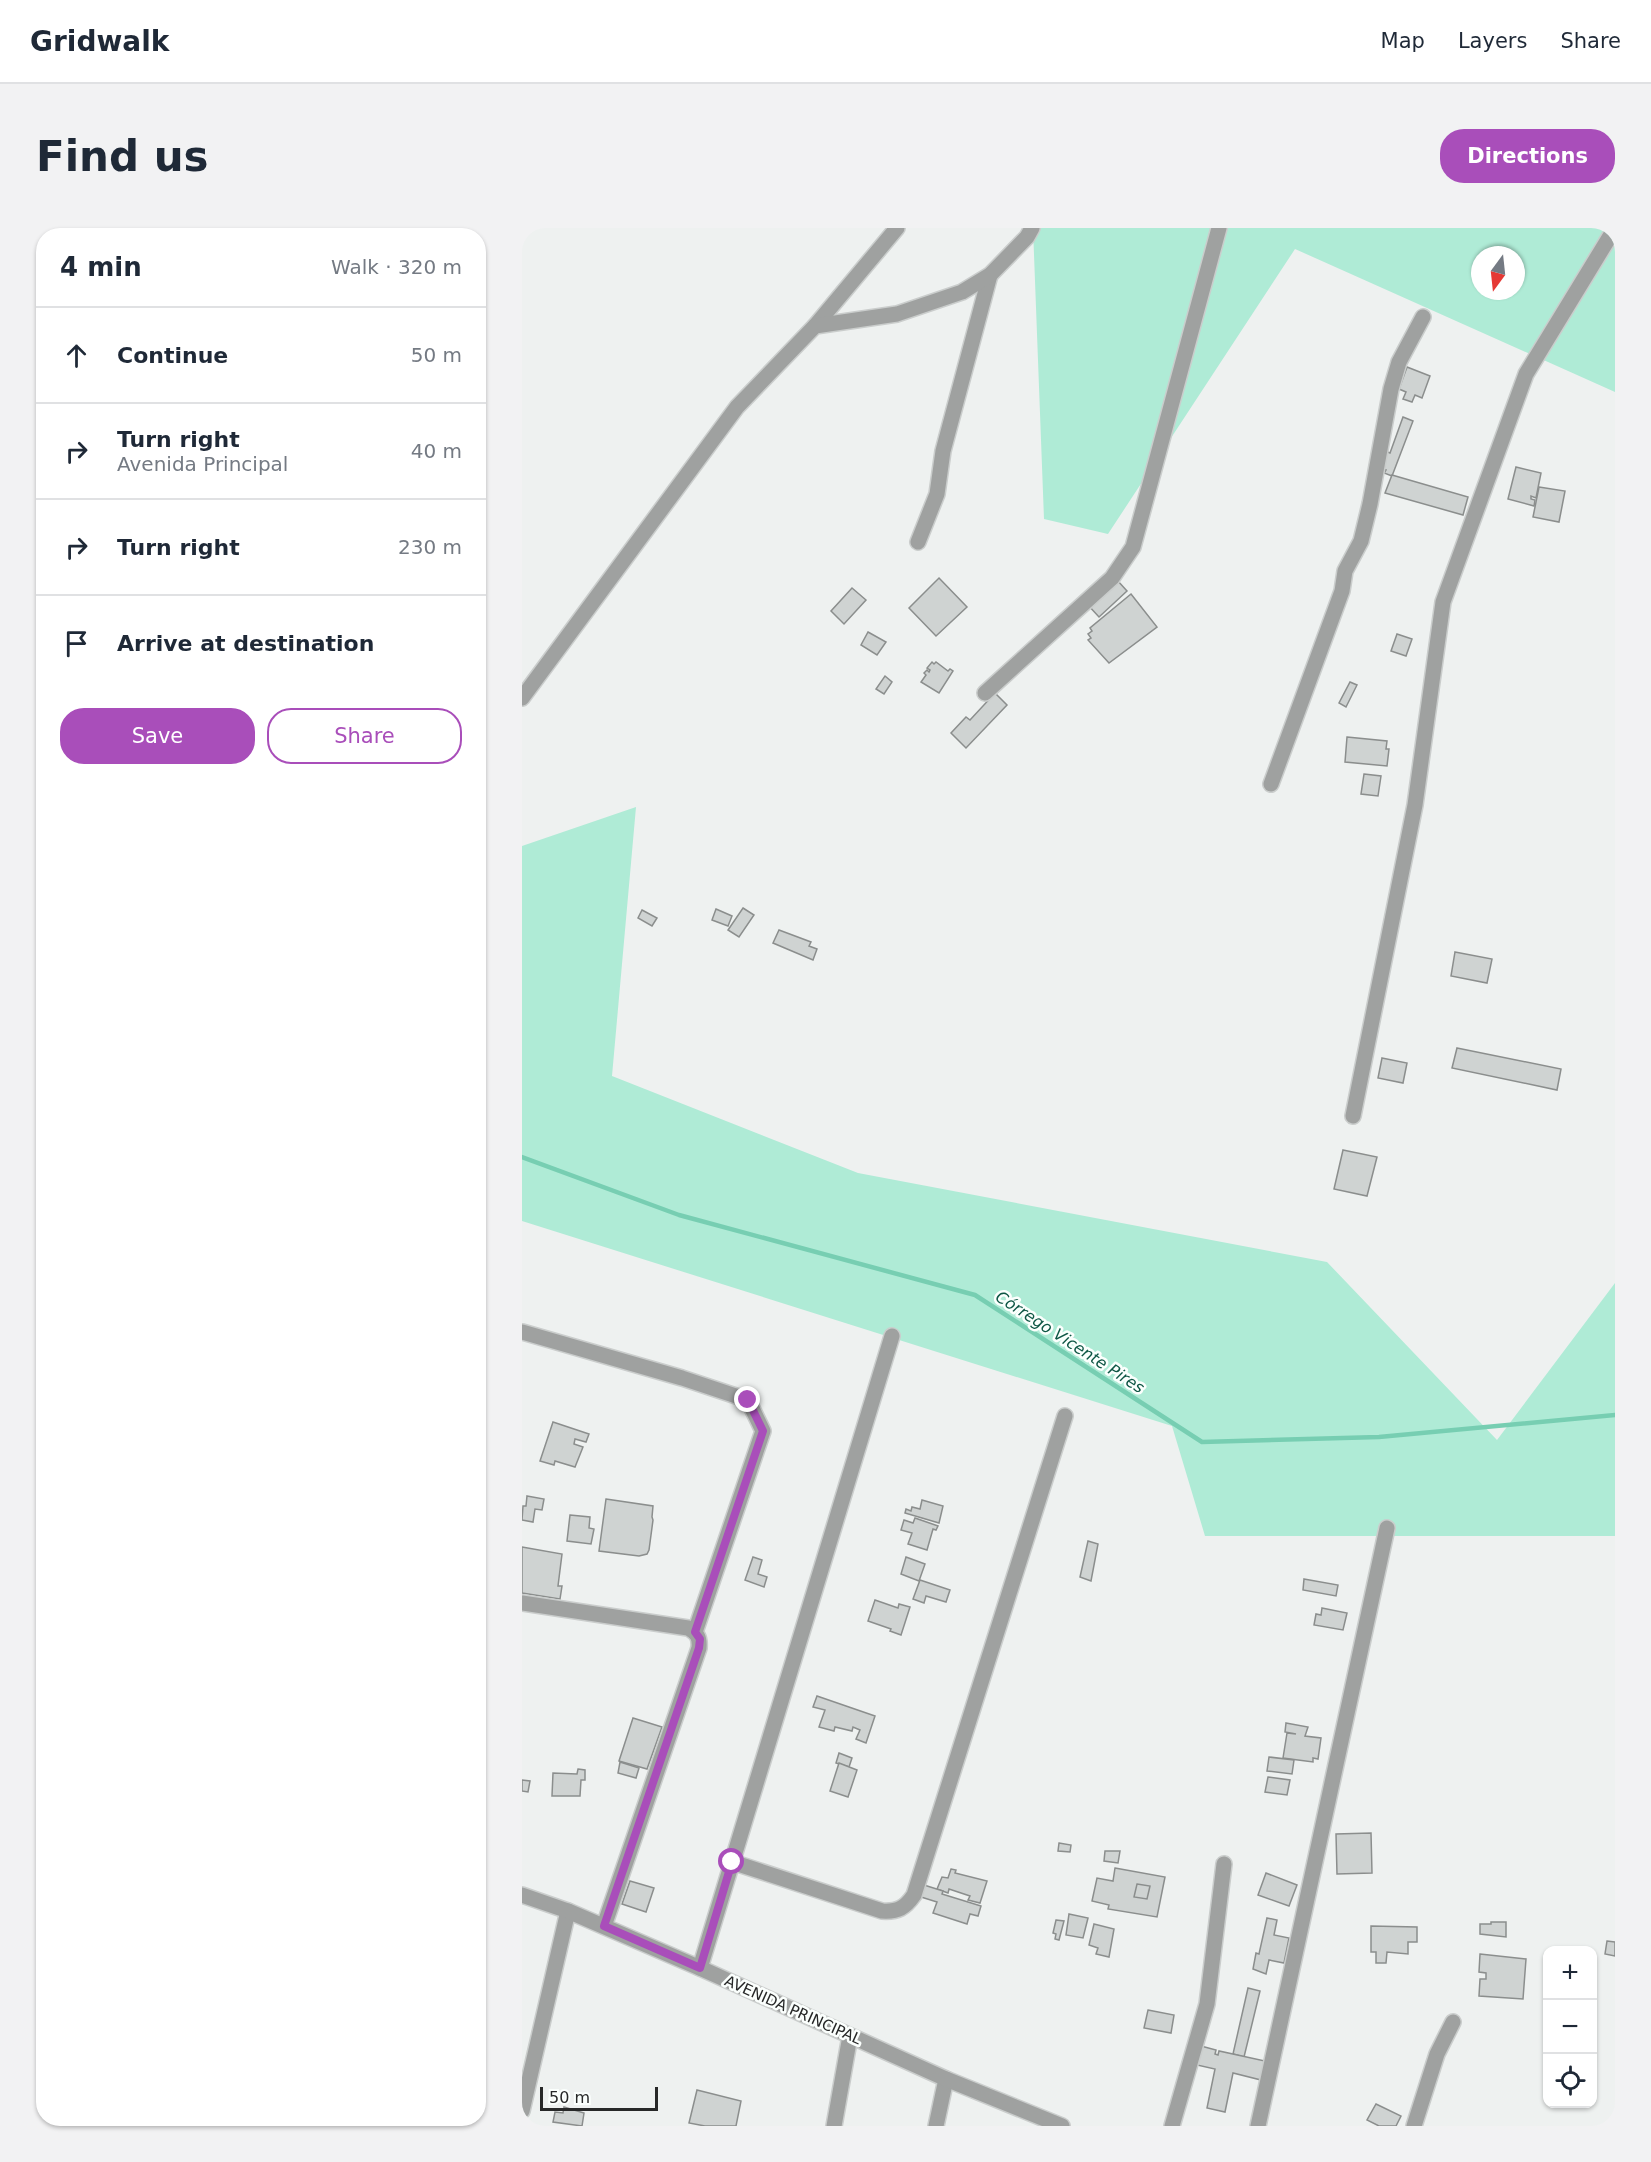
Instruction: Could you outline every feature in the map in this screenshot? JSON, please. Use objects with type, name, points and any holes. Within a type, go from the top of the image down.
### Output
[{"type":"street","points":[[522,698],[737,407],[815,326],[897,228]]},
{"type":"street","points":[[815,326],[897,314],[962,292],[990,275],[1027,237],[1032,228]]},
{"type":"street","points":[[985,693],[1112,578],[1133,547],[1219,228]]},
{"type":"street","points":[[1353,1116],[1415,805],[1443,602],[1526,374],[1615,228]]},
{"type":"street","points":[[918,542],[937,494],[943,451],[990,275]]},
{"type":"street","points":[[1271,784],[1342,591],[1345,571],[1360,541],[1370,504],[1391,389],[1399,362],[1423,317]]},
{"type":"street","points":[[522,1332],[682,1378],[748,1400],[763,1431],[695,1632]]},
{"type":"street","points":[[700,1968],[892,1336]]},
{"type":"street","points":[[732,1862],[882,1911],[895,1912],[906,1906],[914,1895],[1065,1416]]},
{"type":"street","points":[[1258,2126],[1387,1528]]},
{"type":"street","points":[[522,1603],[688,1628],[700,1639],[699,1648],[604,1926]]},
{"type":"street","points":[[1172,2126],[1207,2004],[1224,1864]]},
{"type":"street","name":"AVENIDA PRINCIPAL","points":[[522,1895],[604,1926],[946,2079],[1062,2126]]},
{"type":"street","points":[[522,2111],[568,1911]]},
{"type":"street","points":[[1414,2126],[1437,2054],[1453,2022]]},
{"type":"street","points":[[834,2126],[850,2036]]},
{"type":"street","points":[[936,2126],[946,2079]]},
{"type":"green space","points":[[1033,228],[1615,228],[1615,392],[1295,249],[1108,534],[1044,519]]},
{"type":"green space","points":[[636,807],[612,1076],[858,1173],[1327,1262],[1497,1440],[1615,1283],[1615,1536],[1205,1536],[1172,1426],[522,1221],[522,846]]},
{"type":"building","points":[[1407,367],[1430,376],[1422,398],[1415,395],[1412,402],[1403,399],[1406,392],[1399,389]]},
{"type":"building","points":[[1403,417],[1413,421],[1392,476],[1384,473],[1386,470],[1379,468],[1385,451],[1390,453]]},
{"type":"building","points":[[1516,467],[1541,473],[1536,498],[1531,496],[1531,499],[1535,500],[1534,506],[1508,499]]},
{"type":"building","points":[[1392,475],[1468,497],[1463,515],[1385,493]]},
{"type":"building","points":[[1539,487],[1565,491],[1559,522],[1533,517]]},
{"type":"building","points":[[939,578],[967,607],[936,636],[909,608]]},
{"type":"building","points":[[1117,580],[1127,591],[1099,617],[1088,605]]},
{"type":"building","points":[[852,588],[866,600],[844,624],[831,611]]},
{"type":"building","points":[[1131,594],[1157,627],[1109,663],[1088,640],[1091,638],[1088,634],[1092,631],[1090,628]]},
{"type":"building","points":[[868,632],[886,642],[877,655],[861,645]]},
{"type":"building","points":[[1397,634],[1412,639],[1406,656],[1391,651]]},
{"type":"building","points":[[932,662],[934,664],[936,662],[948,671],[950,669],[953,671],[939,693],[921,682],[926,675],[924,673],[927,670],[929,672],[927,668]]},
{"type":"building","points":[[885,676],[892,682],[884,694],[876,689]]},
{"type":"building","points":[[1350,682],[1357,685],[1346,707],[1339,703]]},
{"type":"building","points":[[995,693],[1007,705],[966,748],[951,733],[966,717],[970,720]]},
{"type":"building","points":[[1347,737],[1387,741],[1386,749],[1389,749],[1387,766],[1345,762]]},
{"type":"building","points":[[1364,774],[1381,776],[1378,796],[1361,794]]},
{"type":"building","points":[[743,908],[754,915],[739,937],[728,930]]},
{"type":"building","points":[[716,909],[732,916],[728,926],[712,920]]},
{"type":"building","points":[[642,910],[657,918],[652,926],[638,918]]},
{"type":"building","points":[[779,930],[811,942],[809,946],[817,949],[813,960],[773,943]]},
{"type":"building","points":[[1455,952],[1492,959],[1487,983],[1451,976]]},
{"type":"building","points":[[1457,1048],[1561,1069],[1557,1090],[1452,1068]]},
{"type":"building","points":[[1382,1058],[1407,1063],[1403,1083],[1378,1078]]},
{"type":"building","points":[[1343,1150],[1377,1157],[1367,1196],[1334,1189]]},
{"type":"building","points":[[553,1422],[589,1434],[586,1442],[575,1439],[574,1444],[583,1447],[575,1467],[555,1461],[554,1465],[540,1461]]},
{"type":"building","points":[[527,1496],[544,1499],[542,1510],[535,1509],[533,1522],[522,1520],[523,1506],[526,1506]]},
{"type":"building","points":[[606,1499],[653,1506],[647,1554],[639,1556],[599,1551]]},
{"type":"building","points":[[922,1500],[943,1506],[939,1523],[905,1513],[906,1509],[911,1511],[912,1507],[920,1509]]},
{"type":"building","points":[[570,1515],[590,1517],[589,1528],[594,1529],[591,1544],[567,1541]]},
{"type":"building","points":[[915,1518],[938,1526],[936,1530],[933,1529],[927,1550],[908,1544],[912,1533],[901,1530],[904,1520],[913,1523]]},
{"type":"building","points":[[1088,1541],[1098,1544],[1091,1581],[1080,1577]]},
{"type":"building","points":[[522,1547],[562,1554],[558,1586],[562,1586],[560,1599],[522,1593]]},
{"type":"building","points":[[753,1557],[762,1560],[758,1574],[767,1577],[764,1587],[745,1580]]},
{"type":"building","points":[[906,1557],[925,1564],[919,1581],[901,1574]]},
{"type":"building","points":[[1304,1579],[1338,1585],[1336,1596],[1303,1590]]},
{"type":"building","points":[[920,1580],[950,1590],[946,1602],[926,1596],[924,1603],[913,1599]]},
{"type":"building","points":[[875,1600],[898,1608],[899,1604],[910,1607],[901,1635],[868,1621]]},
{"type":"building","points":[[1322,1608],[1347,1613],[1343,1630],[1314,1625],[1316,1614],[1321,1615]]},
{"type":"building","points":[[817,1696],[875,1716],[866,1743],[856,1739],[860,1730],[853,1727],[852,1731],[835,1727],[834,1731],[819,1727],[825,1710],[813,1707]]},
{"type":"building","points":[[633,1718],[662,1727],[647,1769],[619,1761]]},
{"type":"building","points":[[1286,1723],[1308,1727],[1305,1736],[1321,1738],[1318,1759],[1313,1758],[1313,1762],[1283,1758],[1287,1733],[1296,1734],[1285,1732]]},
{"type":"building","points":[[839,1753],[852,1758],[849,1767],[836,1763]]},
{"type":"building","points":[[1269,1757],[1294,1760],[1292,1774],[1267,1771]]},
{"type":"building","points":[[620,1762],[639,1768],[636,1778],[618,1773]]},
{"type":"building","points":[[839,1763],[857,1770],[848,1797],[830,1791]]},
{"type":"building","points":[[578,1769],[585,1770],[585,1780],[581,1780],[580,1796],[552,1796],[553,1773],[577,1774]]},
{"type":"building","points":[[1268,1777],[1290,1780],[1287,1795],[1265,1792]]},
{"type":"building","points":[[522,1780],[530,1781],[528,1792],[522,1791]]},
{"type":"building","points":[[1371,1833],[1372,1873],[1337,1874],[1336,1834]]},
{"type":"building","points":[[1059,1843],[1071,1845],[1070,1852],[1058,1851]]},
{"type":"building","points":[[1105,1851],[1120,1851],[1118,1863],[1104,1861]]},
{"type":"building","points":[[1115,1868],[1165,1877],[1157,1917],[1108,1909],[1109,1905],[1092,1901],[1097,1878],[1113,1881]]},
{"type":"building","points":[[951,1869],[956,1870],[955,1873],[987,1881],[980,1903],[968,1900],[970,1896],[949,1889],[948,1893],[937,1889],[942,1877],[948,1878]]},
{"type":"building","points":[[1266,1873],[1297,1885],[1289,1906],[1258,1895]]},
{"type":"building","points":[[630,1881],[654,1888],[646,1912],[622,1904]]},
{"type":"building","points":[[1137,1884],[1150,1886],[1147,1899],[1134,1897]]},
{"type":"building","points":[[924,1885],[943,1891],[942,1894],[981,1906],[978,1916],[970,1914],[967,1924],[933,1913],[937,1902],[921,1897]]},
{"type":"building","points":[[1069,1914],[1088,1918],[1083,1938],[1066,1935]]},
{"type":"building","points":[[1267,1918],[1277,1920],[1274,1935],[1289,1938],[1284,1963],[1269,1960],[1266,1974],[1253,1969],[1256,1953],[1259,1954]]},
{"type":"building","points":[[1056,1920],[1064,1921],[1059,1940],[1055,1939],[1056,1934],[1053,1933]]},
{"type":"building","points":[[1491,1922],[1506,1922],[1506,1937],[1480,1934],[1480,1924],[1491,1924]]},
{"type":"building","points":[[1094,1924],[1114,1929],[1109,1957],[1096,1954],[1098,1948],[1089,1945]]},
{"type":"building","points":[[1371,1926],[1417,1927],[1417,1942],[1408,1942],[1408,1954],[1387,1952],[1386,1963],[1376,1963],[1376,1952],[1371,1952]]},
{"type":"building","points":[[1607,1941],[1615,1942],[1615,1956],[1605,1954]]},
{"type":"building","points":[[1480,1954],[1526,1959],[1523,1999],[1479,1996],[1480,1979],[1486,1979],[1486,1973],[1479,1972]]},
{"type":"building","points":[[1248,1988],[1260,1991],[1244,2057],[1233,2054]]},
{"type":"building","points":[[1148,2010],[1174,2015],[1171,2033],[1144,2028]]},
{"type":"building","points":[[1201,2046],[1216,2050],[1215,2054],[1218,2055],[1219,2051],[1265,2061],[1261,2080],[1233,2073],[1225,2112],[1207,2108],[1215,2069],[1197,2065]]},
{"type":"building","points":[[697,2090],[741,2101],[736,2126],[705,2126],[689,2123]]},
{"type":"building","points":[[1376,2104],[1401,2116],[1396,2126],[1379,2126],[1367,2120]]},
{"type":"building","points":[[564,2107],[584,2113],[582,2126],[553,2122],[555,2112],[563,2113]]},
{"type":"waterway","name":"Córrego Vicente Pires","points":[[522,1157],[679,1215],[975,1295],[1202,1442],[1379,1437],[1615,1415]]},
{"type":"route","points":[[732,1862],[700,1968],[604,1926],[699,1648],[700,1639],[695,1632],[763,1431],[748,1400]]}]
